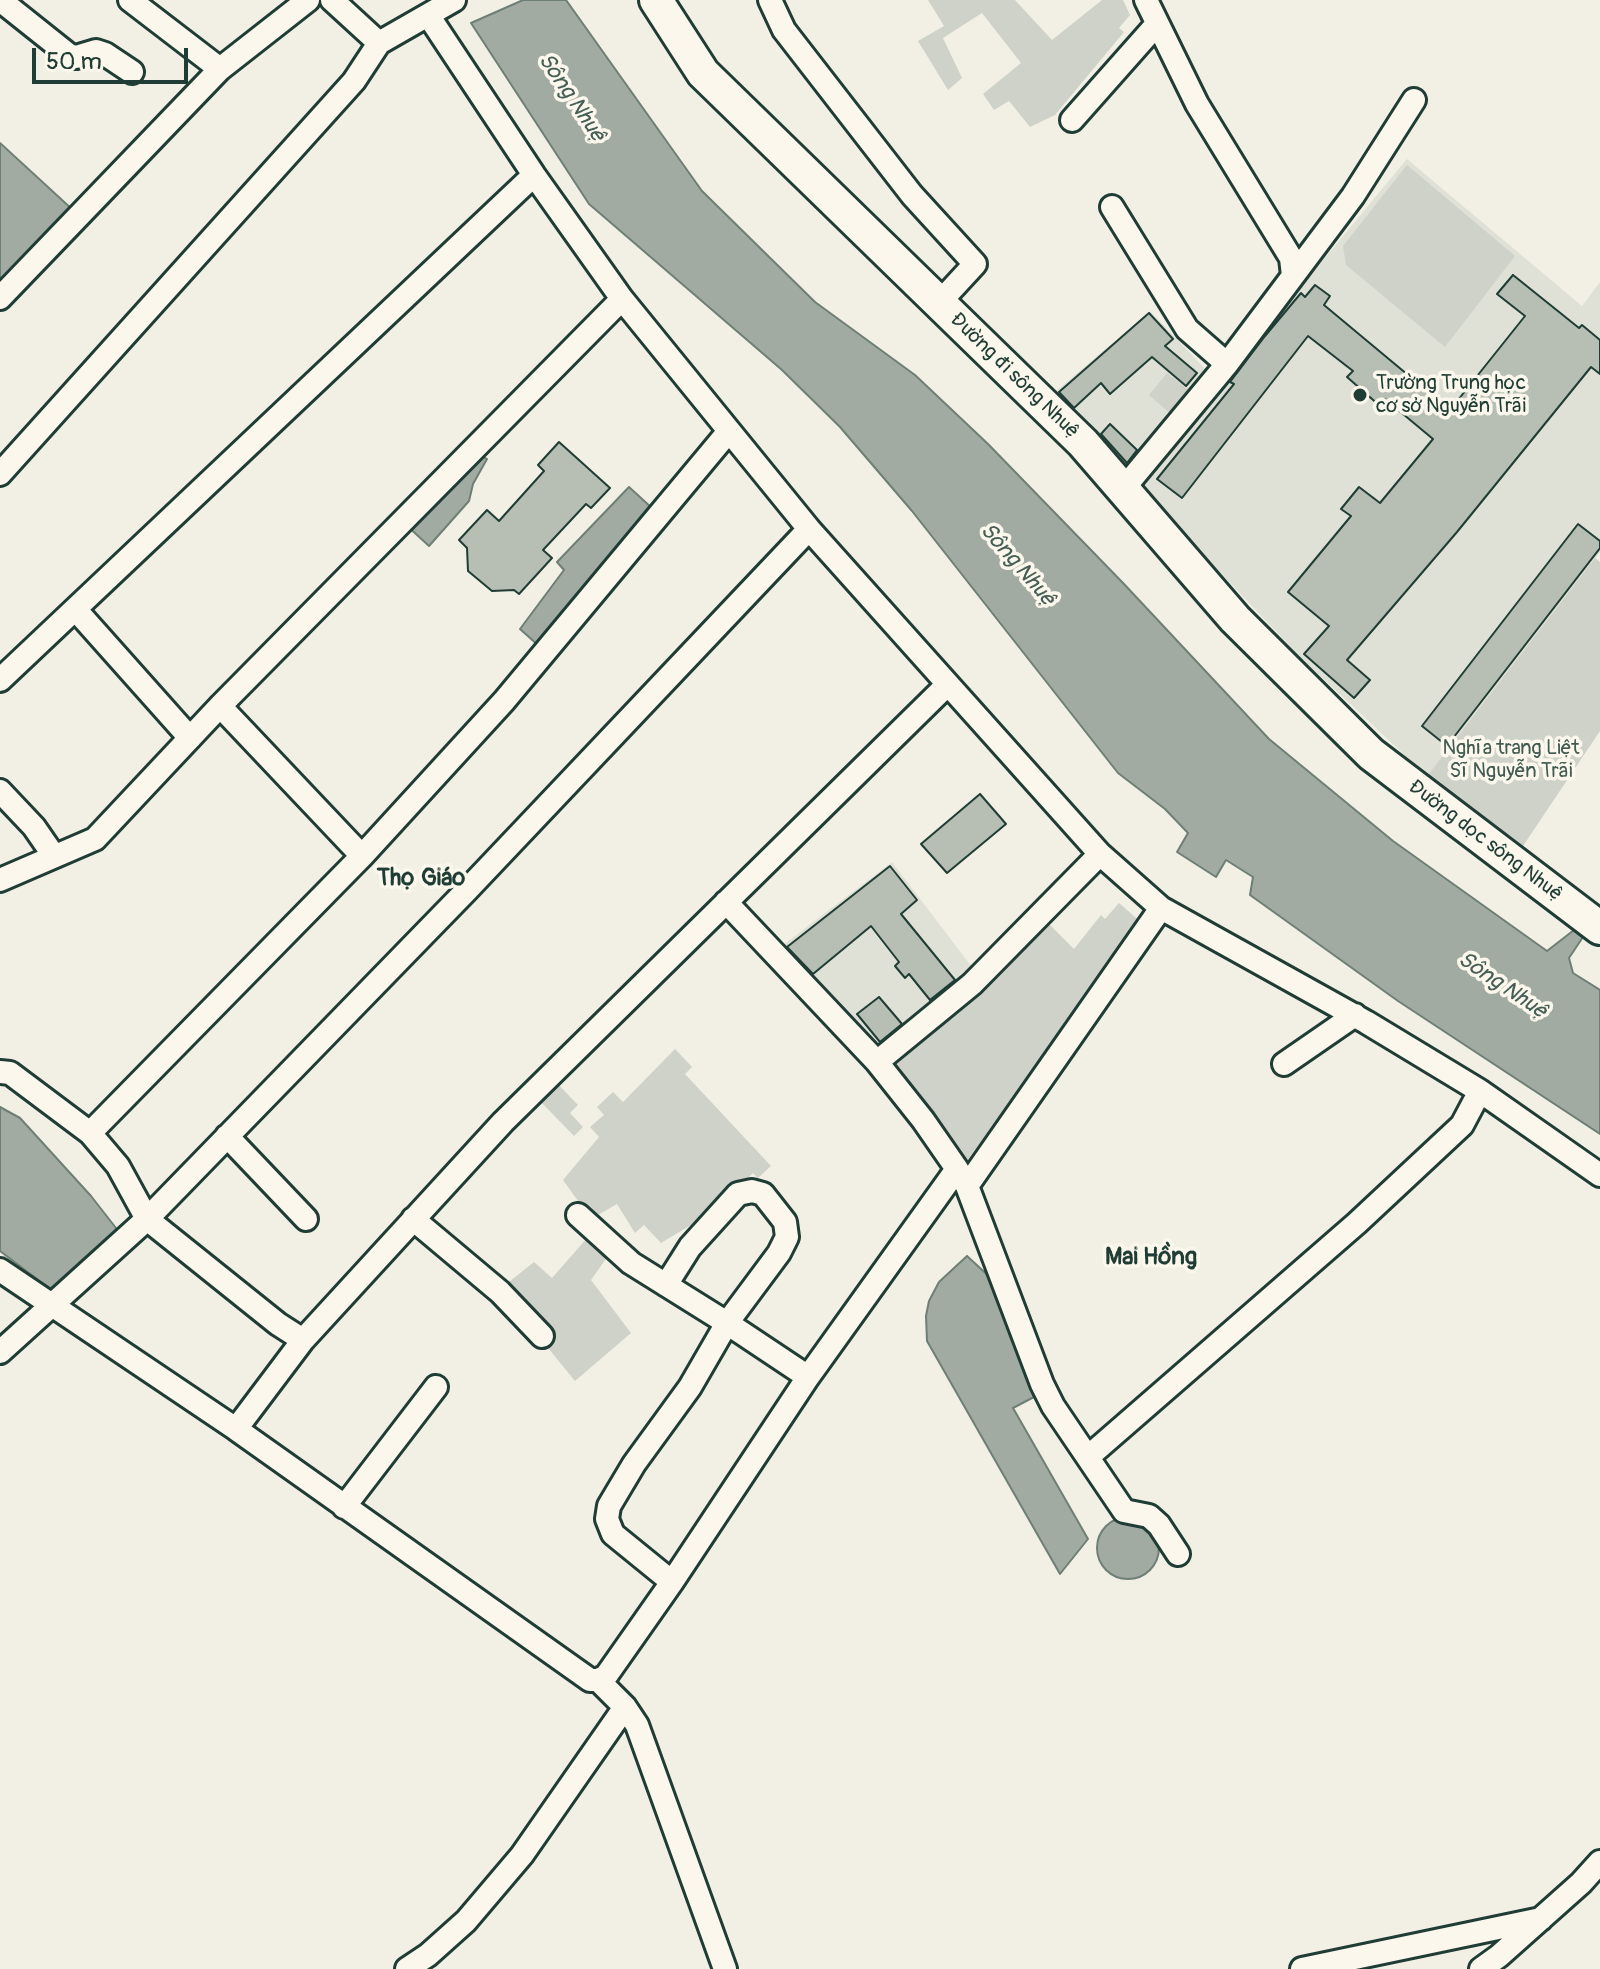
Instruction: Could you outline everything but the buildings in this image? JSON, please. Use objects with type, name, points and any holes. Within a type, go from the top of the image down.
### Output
[{"type":"street","points":[[0,0],[69,55],[76,57],[96,51],[132,72]]},
{"type":"street","points":[[130,0],[220,69]]},
{"type":"street","points":[[0,298],[220,69],[308,0]]},
{"type":"street","points":[[332,0],[379,43]]},
{"type":"street","name":"Đường đi sông Nhuệ","points":[[656,0],[703,73],[1083,443],[1235,619],[1371,754]]},
{"type":"street","points":[[770,0],[784,30],[912,195],[975,264],[939,303]]},
{"type":"street","points":[[1146,0],[1197,104],[1291,258],[1293,276]]},
{"type":"street","points":[[0,474],[354,81],[379,43],[452,1]]},
{"type":"street","points":[[428,15],[534,175],[622,299],[809,529],[1100,854],[1161,908],[1355,1015],[1480,1091],[1600,1175]]},
{"type":"street","points":[[1072,120],[1157,24]]},
{"type":"street","points":[[1124,488],[1227,364],[1353,196],[1414,100]]},
{"type":"street","points":[[0,680],[534,175]]},
{"type":"street","points":[[1112,207],[1187,329],[1227,364]]},
{"type":"street","points":[[0,880],[95,839],[220,706],[622,299]]},
{"type":"street","points":[[90,1133],[362,856],[504,701],[729,431]]},
{"type":"street","points":[[0,1352],[147,1219],[467,890],[809,529]]},
{"type":"street","points":[[76,610],[190,738]]},
{"type":"street","points":[[236,1429],[303,1340],[503,1122],[947,685]]},
{"type":"street","points":[[220,706],[362,856]]},
{"type":"street","name":"Đường dọc sông Nhuệ","points":[[1371,754],[1600,928]]},
{"type":"street","points":[[0,791],[34,827],[54,856]]},
{"type":"street","points":[[877,1062],[972,984],[1100,854]]},
{"type":"street","points":[[726,902],[877,1062],[923,1120],[962,1178],[1053,1406],[1124,1511],[1149,1516],[1159,1525],[1178,1554]]},
{"type":"street","points":[[0,1270],[236,1429],[590,1680],[598,1680],[606,1676],[672,1582],[808,1377],[962,1178],[1161,908]]},
{"type":"street","points":[[1284,1064],[1355,1015]]},
{"type":"street","points":[[0,1072],[10,1073],[90,1133],[118,1166],[147,1219],[278,1324],[303,1340]]},
{"type":"street","points":[[1088,1457],[1357,1223],[1462,1125],[1480,1091]]},
{"type":"street","points":[[227,1136],[306,1219]]},
{"type":"street","points":[[666,1285],[690,1247],[738,1194],[752,1191],[763,1194],[785,1222],[787,1237],[779,1253],[727,1323],[690,1387],[634,1464],[609,1506],[607,1519],[613,1534],[672,1582]]},
{"type":"street","points":[[578,1215],[631,1263],[808,1377]]},
{"type":"street","points":[[413,1219],[500,1292],[542,1336]]},
{"type":"street","points":[[344,1507],[436,1387]]},
{"type":"street","points":[[598,1680],[625,1707],[637,1725],[725,1969]]},
{"type":"street","points":[[407,1969],[466,1921],[522,1855],[625,1707]]},
{"type":"street","points":[[1481,1969],[1541,1919],[1600,1862]]},
{"type":"street","points":[[1302,1969],[1541,1919]]},
{"type":"shaded area","name":"Trường Trung học cơ sở Nguyễn Trãi","points":[[1407,159],[1582,306],[1600,282],[1600,552],[1427,776],[1299,656],[1137,484]]},
{"type":"shaded area","points":[[1150,311],[1208,372],[1129,471],[1055,392]]},
{"type":"shaded area","points":[[892,862],[975,971],[877,1057],[779,948]]},
{"type":"green space","points":[[928,0],[1015,0],[1052,40],[1102,0],[1123,0],[1130,15],[1119,28],[1124,32],[1055,115],[1030,127],[1009,101],[994,110],[983,94],[1021,63],[982,13],[943,38],[962,78],[948,90],[918,41],[944,26]]},
{"type":"green space","points":[[1407,165],[1515,256],[1445,347],[1346,265],[1343,246]]},
{"type":"green space","points":[[1167,373],[1190,391],[1171,414],[1149,395]]},
{"type":"green space","name":"Nghĩa trang Liệt Sĩ Nguyễn Trãi","points":[[1595,558],[1600,562],[1600,731],[1521,849],[1427,776]]},
{"type":"green space","points":[[1119,903],[1143,924],[963,1166],[886,1065],[992,980],[1049,924],[1074,949],[1101,915],[1105,919]]},
{"type":"green space","points":[[675,1049],[692,1067],[685,1074],[771,1166],[758,1178],[753,1173],[716,1210],[661,1243],[644,1225],[635,1233],[617,1204],[591,1219],[563,1180],[599,1137],[590,1127],[604,1115],[597,1107],[613,1092],[623,1102]]},
{"type":"green space","points":[[554,1080],[578,1105],[570,1113],[583,1127],[574,1136],[536,1097]]},
{"type":"green space","points":[[588,1237],[610,1253],[591,1280],[631,1333],[575,1381],[500,1289],[534,1262],[552,1278]]},
{"type":"water","name":"Sông Nhuệ","points":[[523,0],[566,0],[702,191],[815,302],[915,375],[988,444],[1269,739],[1393,841],[1547,951],[1574,930],[1583,937],[1569,958],[1573,973],[1600,990],[1600,1134],[1398,1001],[1250,895],[1253,877],[1226,860],[1216,877],[1177,852],[1188,833],[1165,809],[1118,773],[912,511],[840,427],[782,370],[589,204],[471,23]]},
{"type":"water","points":[[0,143],[74,211],[7,284],[0,277]]},
{"type":"water","points":[[475,452],[487,459],[473,484],[469,501],[429,546],[405,524]]},
{"type":"water","points":[[629,487],[653,509],[539,646],[520,629],[564,570],[557,562]]},
{"type":"water","points":[[0,1107],[20,1118],[116,1228],[115,1236],[58,1295],[0,1251]]},
{"type":"water","points":[[967,1256],[993,1280],[1034,1397],[1013,1408],[1088,1539],[1060,1574],[927,1341],[929,1301],[939,1282]]},
{"type":"water","points":[[1128,1517],[1140,1519],[1150,1526],[1157,1536],[1157,1560],[1150,1570],[1140,1577],[1128,1579],[1116,1577],[1106,1570],[1099,1560],[1097,1548],[1099,1536],[1106,1526],[1116,1519]]},
{"type":"place","name":"Trường Trung học cơ sở Nguyễn Trãi","points":[[1360,395]]},
{"type":"district","name":"Thọ Giáo","points":[[421,879]]},
{"type":"district","name":"Mai Hồng","points":[[1151,1258]]}]
